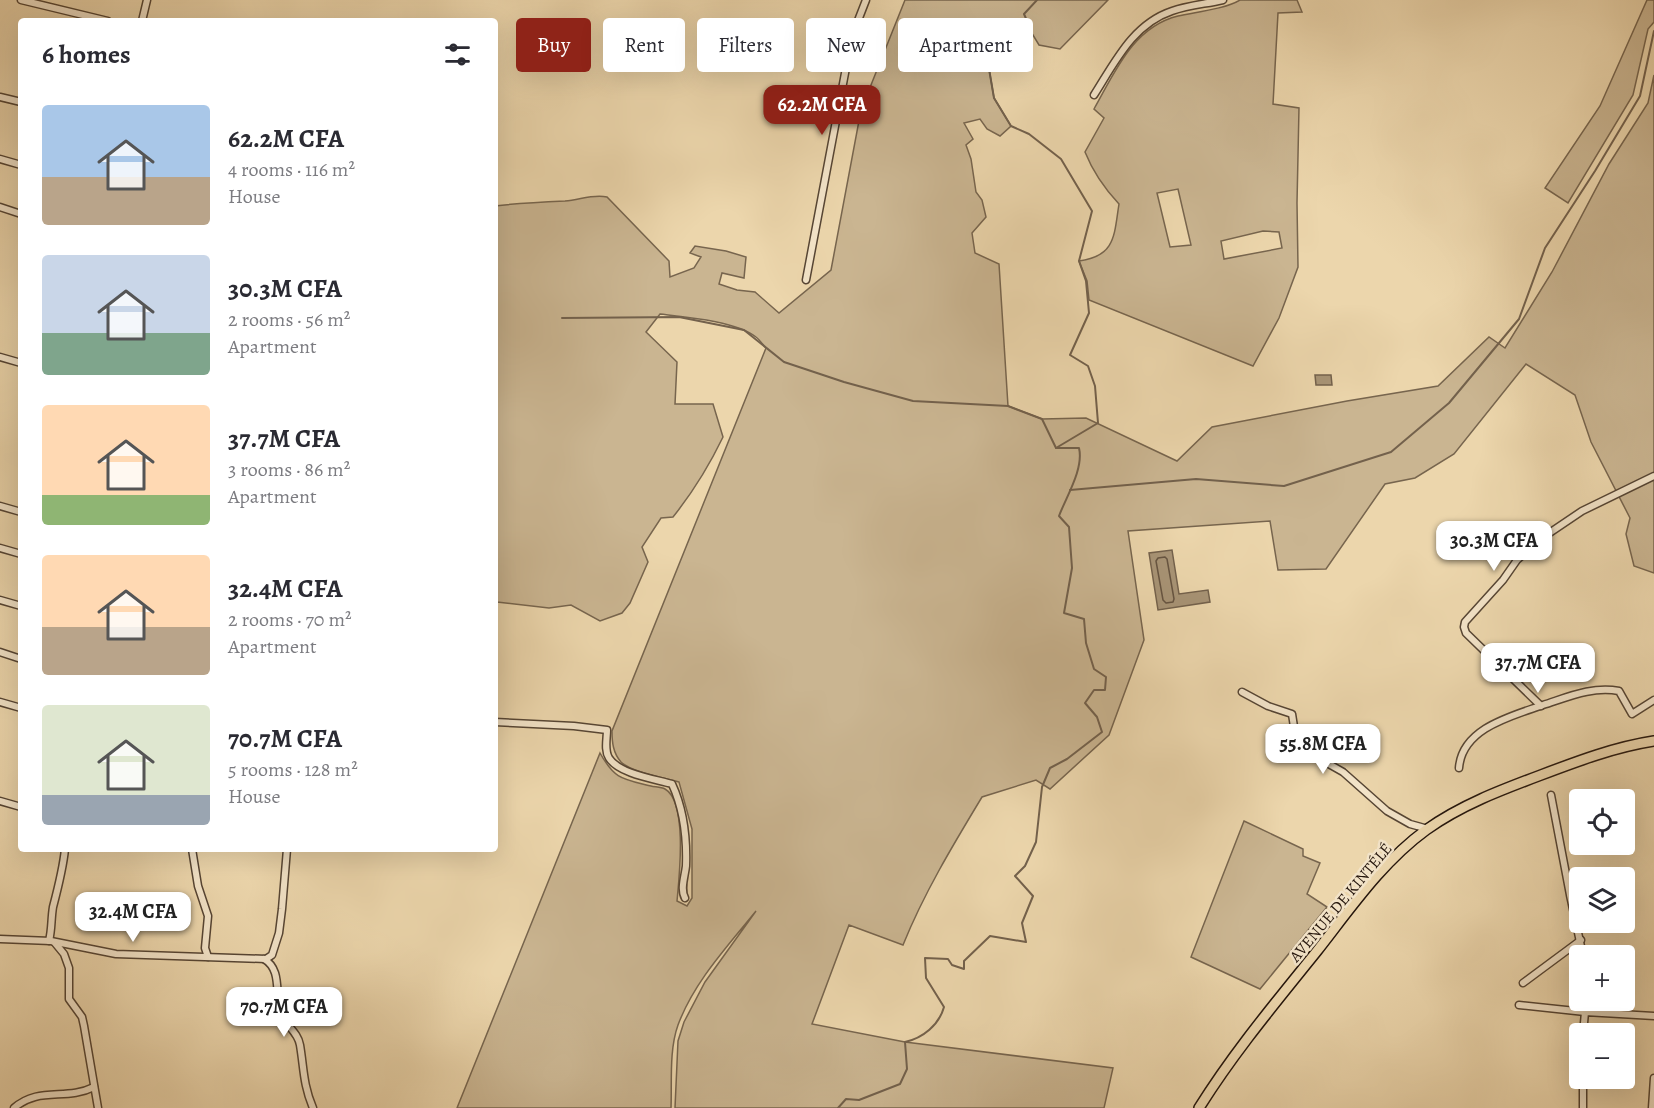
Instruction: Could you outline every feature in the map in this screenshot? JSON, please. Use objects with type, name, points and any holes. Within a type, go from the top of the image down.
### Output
[{"type":"main road","name":"AVENUE DE KINTÉLÉ","points":[[1199,1108],[1255,1029],[1370,884],[1392,860],[1428,829],[1462,808],[1508,788],[1601,753],[1654,741]]},
{"type":"street","points":[[21,0],[96,18]]},
{"type":"street","points":[[143,18],[147,0]]},
{"type":"street","points":[[806,280],[852,36],[866,0]]},
{"type":"street","points":[[1094,95],[1126,46],[1144,26],[1172,11],[1223,0]]},
{"type":"street","points":[[0,96],[18,101]]},
{"type":"street","points":[[0,159],[18,164]]},
{"type":"street","points":[[0,207],[18,213]]},
{"type":"street","points":[[0,357],[18,362]]},
{"type":"street","points":[[1541,706],[1467,633],[1464,627],[1465,622],[1503,580],[1517,560],[1539,540],[1582,511],[1654,476]]},
{"type":"street","points":[[0,507],[18,511]]},
{"type":"street","points":[[0,548],[18,554]]},
{"type":"street","points":[[0,600],[18,605]]},
{"type":"street","points":[[0,652],[18,658]]},
{"type":"street","points":[[1459,768],[1462,753],[1470,742],[1483,730],[1502,719],[1579,693],[1600,689],[1619,691],[1632,714],[1654,700]]},
{"type":"street","points":[[1242,692],[1268,706],[1292,714],[1297,746],[1343,772],[1388,811],[1410,824],[1428,829]]},
{"type":"street","points":[[0,702],[18,707]]},
{"type":"street","points":[[498,722],[607,730],[606,747],[610,759],[618,766],[627,771],[672,784],[678,798],[684,825],[686,866],[682,894],[685,898]]},
{"type":"street","points":[[1551,795],[1582,945]]},
{"type":"street","points":[[0,801],[18,806]]},
{"type":"street","points":[[65,852],[53,910],[52,942],[64,954],[69,968],[69,999],[82,1017],[98,1108]]},
{"type":"street","points":[[192,852],[198,886],[208,916],[205,948],[208,957]]},
{"type":"street","points":[[263,959],[272,955],[279,933],[287,852]]},
{"type":"street","points":[[0,939],[52,942],[116,954],[263,959],[269,962],[274,969],[281,1015],[294,1030],[300,1043],[302,1073],[313,1108]]},
{"type":"street","points":[[1523,983],[1581,940]]},
{"type":"street","points":[[1519,1005],[1654,1016]]},
{"type":"street","points":[[1585,1023],[1586,1012]]},
{"type":"street","points":[[1652,1108],[1654,1078]]},
{"type":"street","points":[[14,1108],[23,1100],[38,1095],[79,1094],[94,1087]]},
{"type":"street","points":[[1583,1089],[1583,1108]]},
{"type":"shaded area","points":[[905,0],[1108,0],[1060,49],[1039,45],[1033,35],[1033,18],[898,18],[898,72],[990,72],[994,98],[1011,126],[1000,136],[987,129],[980,119],[964,123],[973,139],[966,145],[971,159],[976,192],[982,200],[986,217],[972,233],[975,253],[999,264],[1008,406],[1042,419],[1086,418],[1177,461],[1212,427],[1438,386],[1489,337],[1505,348],[1552,272],[1609,164],[1648,103],[1654,75],[1654,573],[1634,566],[1626,534],[1630,518],[1591,442],[1575,395],[1526,364],[1454,454],[1415,478],[1385,484],[1326,569],[1278,570],[1270,521],[1128,531],[1144,640],[1109,735],[1050,789],[1036,780],[982,797],[930,888],[903,945],[849,925],[812,1024],[905,1042],[1113,1068],[1104,1108],[675,1108],[678,1041],[684,1022],[705,982],[756,911],[712,965],[693,994],[678,1025],[673,1045],[671,1108],[457,1108],[600,753],[610,769],[621,777],[663,788],[672,797],[677,809],[680,842],[677,901],[687,906],[692,898],[692,829],[679,782],[626,766],[616,755],[612,731],[766,348],[756,337],[724,323],[660,314],[646,332],[677,362],[675,404],[713,404],[723,437],[706,468],[673,517],[661,518],[642,547],[648,562],[630,603],[622,613],[600,621],[571,605],[549,608],[498,602],[498,206],[565,201],[596,196],[607,197],[669,261],[670,277],[694,268],[701,257],[690,253],[695,246],[746,257],[744,278],[722,273],[719,284],[737,290],[755,292],[779,313],[831,270],[861,110],[876,72],[886,72],[886,48]]},
{"type":"shaded area","points":[[1240,0],[1297,0],[1302,12],[1278,13],[1273,104],[1299,108],[1298,267],[1279,318],[1253,366],[1089,300],[1087,281],[1079,261],[1091,258],[1107,249],[1116,225],[1119,204],[1099,180],[1085,152],[1104,118],[1094,109],[1118,66],[1137,41],[1162,22]],"holes":[[[1178,189],[1191,245],[1170,247],[1157,193]],[[1263,231],[1279,232],[1282,248],[1224,259],[1221,241]]]},
{"type":"shaded area","points":[[1647,0],[1654,0],[1654,22],[1648,29],[1633,95],[1568,203],[1545,188],[1600,106]]},
{"type":"shaded area","points":[[1244,821],[1303,849],[1303,856],[1320,863],[1307,894],[1327,907],[1260,989],[1191,957]]},
{"type":"water","points":[[1315,375],[1331,375],[1332,385],[1316,385]]},
{"type":"water","points":[[1172,550],[1179,594],[1208,590],[1210,602],[1158,610],[1149,553]]},
{"type":"waterway","points":[[838,1108],[846,1099],[859,1100],[900,1084],[907,1069],[905,1042],[924,1034],[942,1014],[944,1007],[926,978],[925,958],[948,959],[952,965],[964,969],[964,961],[990,936],[1026,942],[1022,923],[1033,896],[1015,876],[1025,866],[1036,842],[1042,787],[1050,768],[1067,759],[1102,732],[1097,717],[1085,703],[1094,690],[1105,690],[1106,677],[1094,669],[1086,643],[1084,619],[1064,613],[1072,568],[1069,527],[1059,516],[1077,474],[1079,448],[1056,448],[1098,423],[1095,386],[1088,366],[1070,355],[1089,313],[1086,281],[1079,261],[1092,211],[1061,159],[1029,134],[1011,126],[994,98],[988,63],[1031,30],[1024,14],[1037,0]]},
{"type":"waterway","points":[[1070,490],[1196,479],[1284,486],[1391,452],[1449,403],[1519,319],[1545,248],[1640,96],[1654,31]]},
{"type":"waterway","points":[[562,318],[679,317],[744,330],[784,362],[844,382],[913,401],[1008,406],[1042,419],[1056,448]]}]
